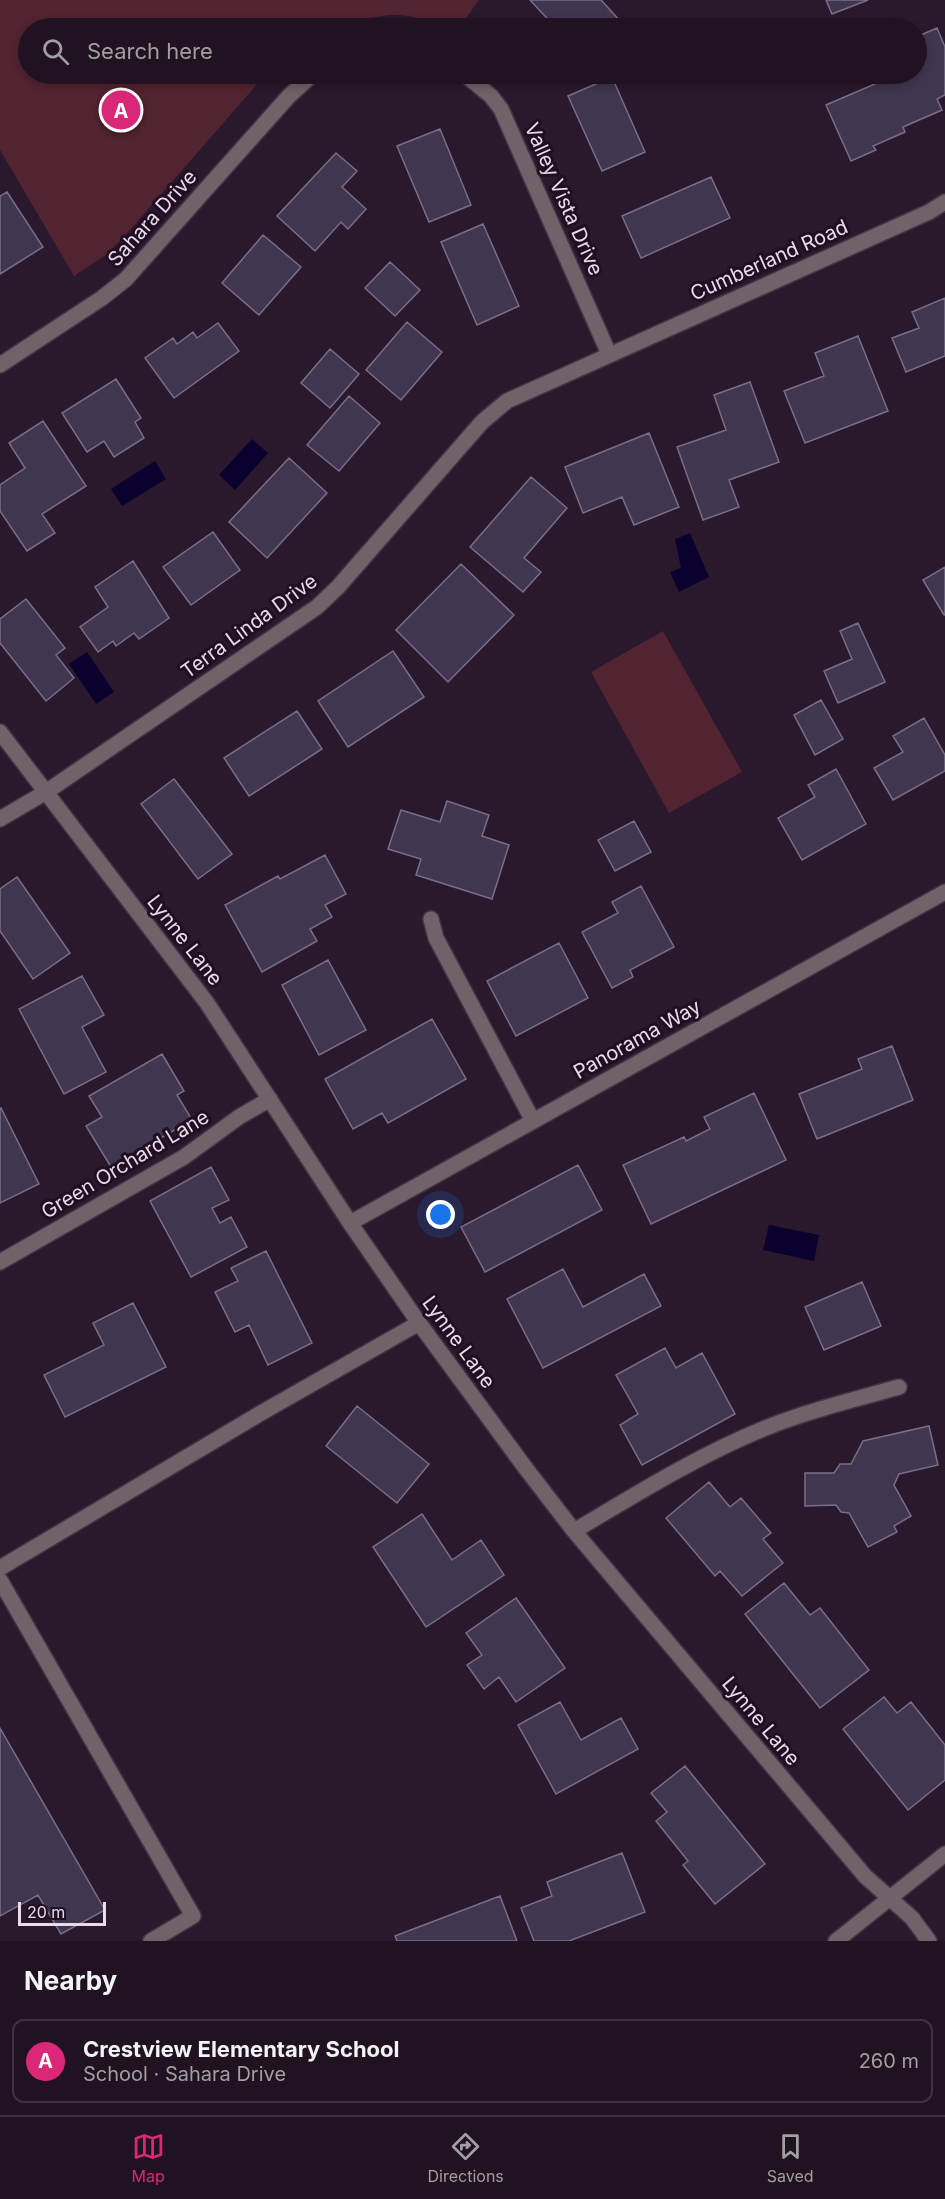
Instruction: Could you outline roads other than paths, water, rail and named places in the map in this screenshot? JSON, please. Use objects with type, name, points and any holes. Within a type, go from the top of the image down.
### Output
[{"type":"street","name":"Sahara Drive","points":[[0,365],[126,279],[302,84]]},
{"type":"street","name":"Valley Vista Drive","points":[[476,84],[491,96],[501,109],[609,354]]},
{"type":"street","name":"Cumberland Road","points":[[609,354],[929,212],[945,202]]},
{"type":"street","name":"Terra Linda Drive","points":[[0,819],[46,792],[317,607],[338,587],[493,411],[522,393],[609,354]]},
{"type":"street","name":"Lynne Lane","points":[[0,732],[207,1003],[350,1223],[419,1323],[573,1531],[865,1876],[912,1918],[929,1941]]},
{"type":"street","name":"Panorama Way","points":[[350,1223],[945,892]]},
{"type":"street","points":[[431,919],[436,938],[533,1121]]},
{"type":"street","name":"Green Orchard Lane","points":[[0,1262],[184,1157],[239,1117],[270,1100]]},
{"type":"street","points":[[0,1568],[251,1419],[419,1323]]},
{"type":"street","points":[[573,1531],[718,1450],[764,1429],[814,1411],[899,1387]]},
{"type":"street","points":[[0,1581],[193,1916],[151,1941]]},
{"type":"street","points":[[836,1941],[945,1854]]},
{"type":"place","name":"Crestview Elementary School","points":[[121,110]]}]
